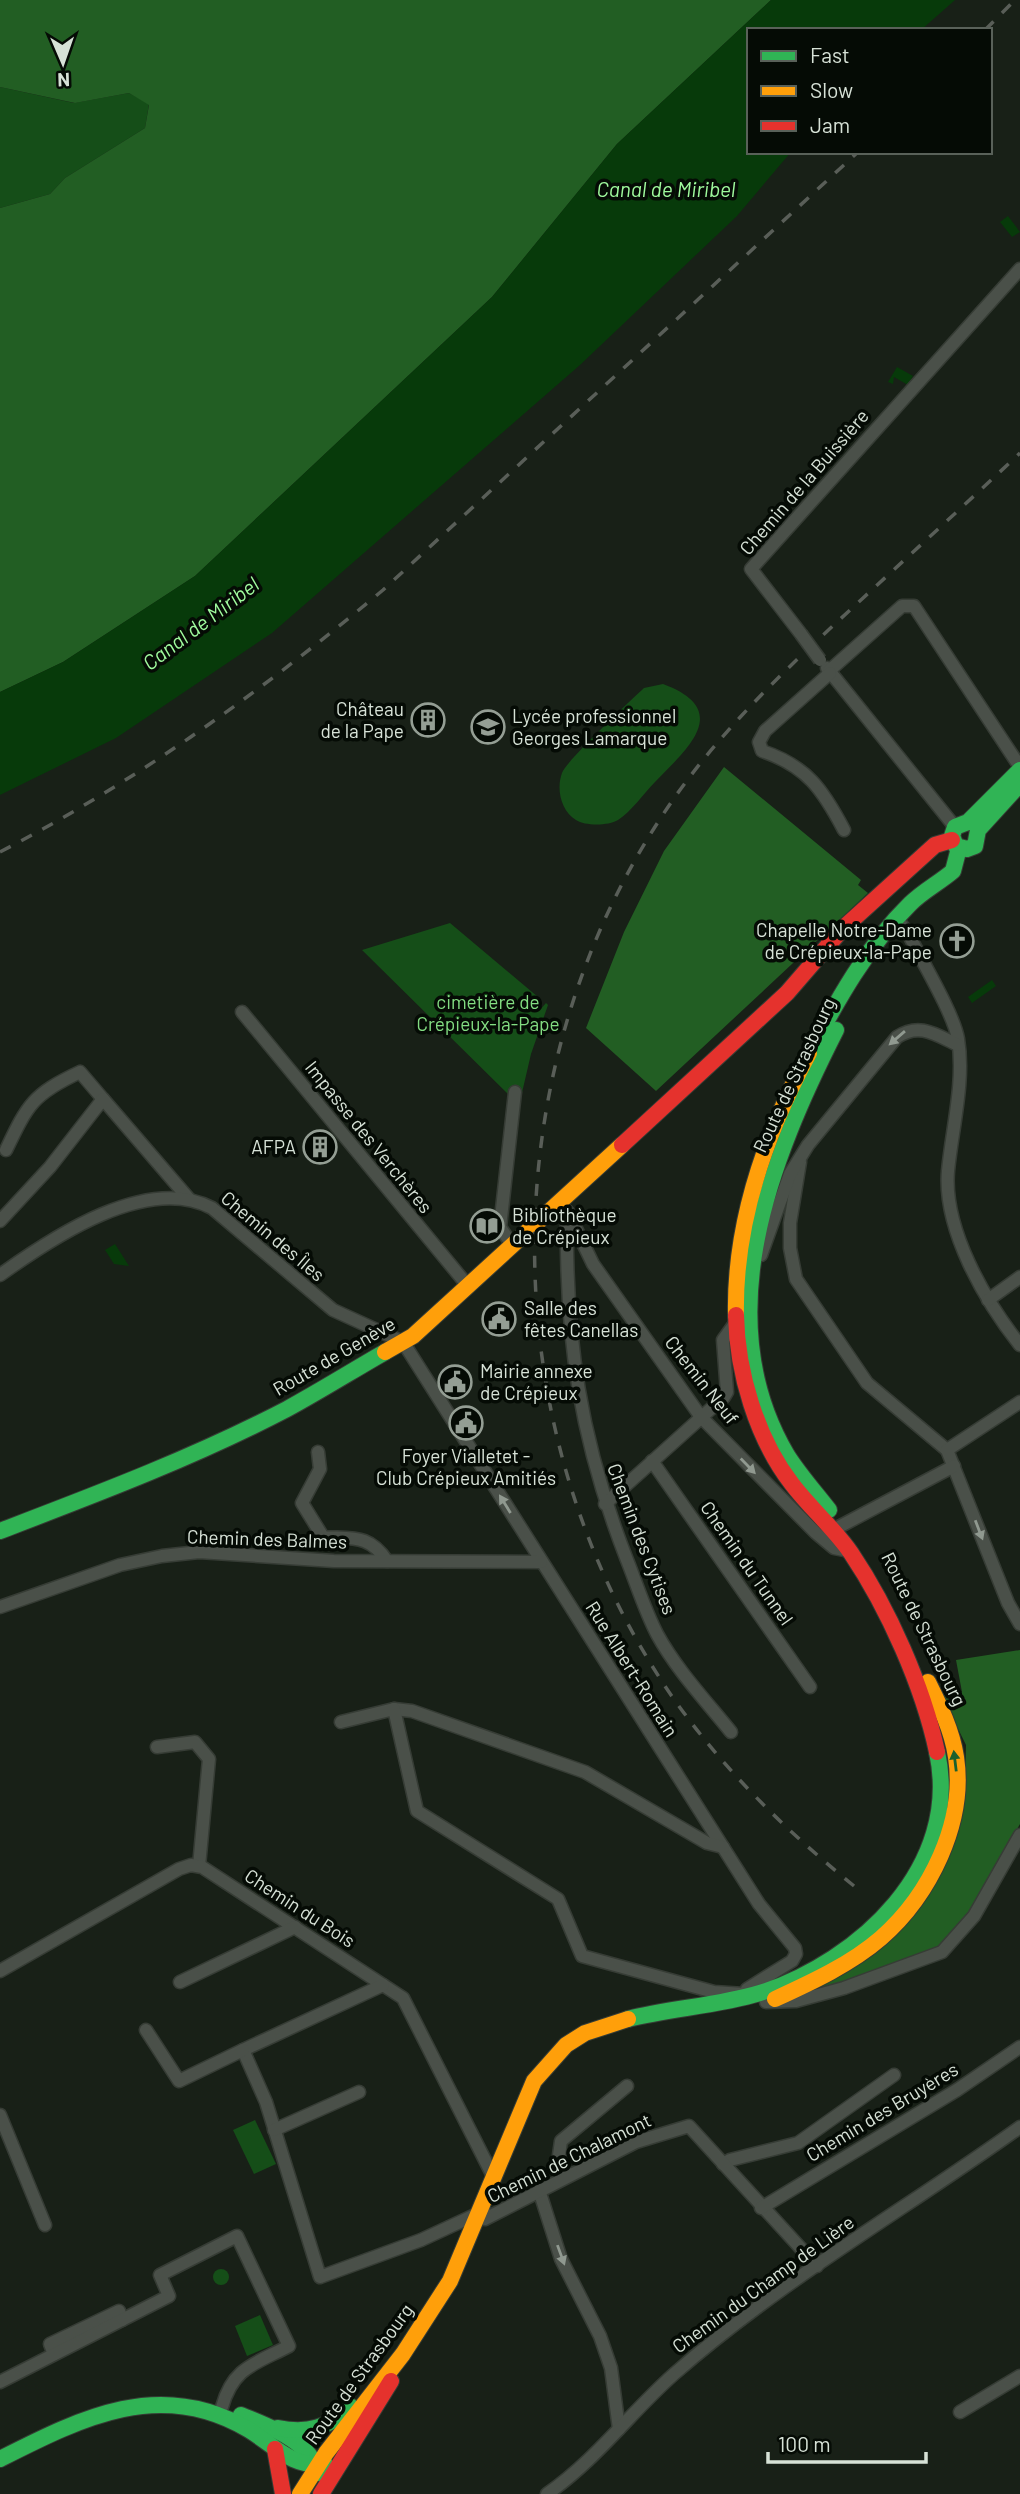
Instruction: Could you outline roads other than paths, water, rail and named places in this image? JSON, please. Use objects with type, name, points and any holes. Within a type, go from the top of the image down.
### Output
[{"type":"main road","name":"Route de Genève","points":[[964,836],[1020,768]]},
{"type":"main road","name":"Route de Genève","points":[[0,1531],[95,1495],[215,1443],[286,1409],[403,1342],[512,1245],[564,1206],[695,1075],[713,1050],[795,970],[935,845],[964,836],[1020,784]]},
{"type":"main road","name":"Route de Strasbourg","points":[[319,2494],[455,2283],[485,2208],[493,2176],[534,2081],[564,2046],[591,2030],[613,2024],[744,2000],[766,2002],[797,1989],[881,1937],[912,1904],[933,1869],[956,1807],[958,1784],[951,1732],[873,1566],[838,1527],[790,1481],[768,1444],[748,1391],[736,1322],[741,1242],[750,1198],[767,1151],[811,1050],[850,980],[900,922],[961,873],[964,836]]},
{"type":"main road","name":"Route de Strasbourg","points":[[300,2494],[380,2380],[403,2354],[450,2281],[536,2098],[556,2067],[582,2047],[609,2035],[744,2000],[819,1963],[878,1923],[915,1877],[937,1822],[942,1784],[932,1721],[884,1615],[838,1527],[789,1457],[765,1405],[750,1339],[747,1298],[752,1244],[766,1188],[825,1049],[854,996],[863,971],[900,922]]},
{"type":"main road","points":[[261,2423],[299,2432],[327,2426],[380,2380]]},
{"type":"main road","points":[[0,2448],[85,2406],[128,2394],[166,2392],[222,2407],[261,2423],[298,2444],[318,2466],[319,2494]]},
{"type":"main road","points":[[0,2459],[89,2415],[139,2403],[170,2404],[197,2409],[239,2425],[304,2466],[318,2466],[335,2459],[377,2405]]},
{"type":"main road","points":[[275,2449],[282,2476],[283,2494]]},
{"type":"street","name":"Chemin de la Buissière","points":[[964,836],[820,660],[751,569],[1020,269]]},
{"type":"street","points":[[844,830],[822,790],[806,774],[780,758],[762,751],[759,742],[765,731],[902,606],[914,607],[1020,768]]},
{"type":"street","points":[[900,922],[956,1030],[957,1107],[948,1173],[948,1201],[954,1226],[996,1315],[1020,1345]]},
{"type":"street","name":"Impasse des Verchères","points":[[242,1012],[468,1286]]},
{"type":"street","points":[[747,1298],[790,1174],[808,1145],[897,1037],[907,1030],[923,1028],[958,1045]]},
{"type":"street","points":[[6,1150],[29,1104],[46,1088],[80,1072],[189,1199]]},
{"type":"street","points":[[512,1245],[500,1227],[515,1092]]},
{"type":"street","points":[[0,1221],[50,1167],[103,1099]]},
{"type":"street","points":[[801,1159],[790,1223],[790,1248],[796,1279],[867,1383],[947,1450],[1008,1604],[1020,1623]]},
{"type":"street","name":"Chemin des Îles","points":[[0,1275],[48,1240],[78,1224],[154,1200],[189,1199],[212,1208],[332,1310],[403,1342]]},
{"type":"street","name":"Chemin Neuf","points":[[564,1206],[593,1264],[701,1417],[816,1533],[834,1548],[849,1550]]},
{"type":"street","name":"Chemin des Cytises","points":[[564,1206],[566,1275],[575,1380],[593,1465],[605,1504],[657,1634],[731,1732]]},
{"type":"street","points":[[988,1300],[1020,1277]]},
{"type":"street","points":[[605,1504],[727,1392],[723,1340],[736,1322]]},
{"type":"street","name":"Rue Albert-Romain","points":[[403,1342],[759,1904],[788,1937],[796,1954],[792,1961],[747,1989],[744,2000]]},
{"type":"street","points":[[947,1450],[1020,1402]]},
{"type":"street","points":[[318,1452],[322,1462],[320,1469],[302,1503],[323,1537],[368,1541],[376,1545],[387,1561]]},
{"type":"street","name":"Chemin du Tunnel","points":[[652,1461],[810,1687]]},
{"type":"street","points":[[838,1527],[954,1466]]},
{"type":"street","name":"Chemin des Balmes","points":[[0,1607],[120,1566],[162,1556],[234,1553],[334,1561],[541,1562]]},
{"type":"street","points":[[394,1709],[417,1811],[558,1899],[582,1956],[744,2000]]},
{"type":"street","points":[[341,1722],[394,1709],[412,1711],[585,1772],[707,1843],[723,1847]]},
{"type":"street","points":[[0,1971],[179,1868],[200,1866],[209,1759],[195,1742],[157,1747]]},
{"type":"street","points":[[766,2002],[788,2003],[844,1989],[942,1952],[974,1916],[1020,1835]]},
{"type":"street","name":"Chemin du Bois","points":[[200,1866],[403,1998],[493,2176]]},
{"type":"street","points":[[180,1982],[295,1927]]},
{"type":"street","points":[[146,2031],[179,2081],[383,1985]]},
{"type":"street","name":"Chemin des Bruyères","points":[[761,2208],[957,2090],[1020,2047]]},
{"type":"street","points":[[243,2050],[258,2080],[274,2130],[359,2092]]},
{"type":"street","points":[[723,2164],[797,2143],[894,2076]]},
{"type":"street","points":[[567,2176],[559,2155],[561,2141],[627,2086]]},
{"type":"street","points":[[0,2115],[45,2225]]},
{"type":"street","name":"Chemin de Chalamont","points":[[274,2130],[320,2277],[421,2240],[485,2208],[539,2190],[636,2142],[683,2126],[689,2126],[761,2208],[817,2266]]},
{"type":"street","name":"Chemin du Champ de Lière","points":[[547,2494],[595,2457],[673,2375],[817,2266],[1020,2127]]},
{"type":"street","points":[[539,2190],[561,2259],[608,2358],[619,2429]]},
{"type":"street","points":[[0,2382],[169,2296],[160,2275],[237,2236],[289,2346],[238,2374],[228,2387],[222,2407]]},
{"type":"street","points":[[960,2412],[1020,2375]]},
{"type":"water","name":"Canal de Miribel","points":[[771,0],[955,0],[923,28],[747,28],[747,154],[789,154],[737,216],[580,365],[272,633],[116,738],[0,795],[0,692],[63,662],[195,576],[492,297],[617,144]]},
{"type":"water","points":[[1008,216],[1020,232],[1012,237],[1000,222]]},
{"type":"water","points":[[897,367],[913,376],[908,385],[894,377],[893,384],[888,382]]},
{"type":"water","points":[[992,980],[996,986],[972,1003],[968,997]]},
{"type":"water","points":[[115,1244],[129,1266],[114,1264],[105,1250]]},
{"type":"railway","points":[[987,28],[1015,0]]},
{"type":"railway","points":[[0,852],[102,795],[151,764],[246,698],[338,627],[383,590],[856,154]]},
{"type":"railway","points":[[854,1886],[779,1820],[711,1748],[671,1695],[613,1594],[570,1486],[544,1373],[535,1258],[541,1143],[564,1030],[604,922],[660,819],[681,788],[704,758],[780,676],[1020,453]]},
{"type":"place","name":"Château de la Pape","points":[[428,720]]},
{"type":"place","name":"Lycée professionnel Georges Lamarque","points":[[488,727]]},
{"type":"place","name":"Chapelle Notre-Dame de Crépieux-la-Pape","points":[[957,941]]},
{"type":"place","name":"AFPA","points":[[320,1147]]},
{"type":"place","name":"Bibliothèque de Crépieux","points":[[487,1226]]},
{"type":"place","name":"Salle des fêtes Canellas","points":[[499,1319]]},
{"type":"place","name":"Mairie annexe de Crépieux","points":[[455,1382]]},
{"type":"place","name":"Foyer Vialletet - Club Crépieux Amitiés","points":[[466,1423]]},
{"type":"park label","name":"cimetière de Crépieux-la-Pape","points":[[488,1013]]}]
